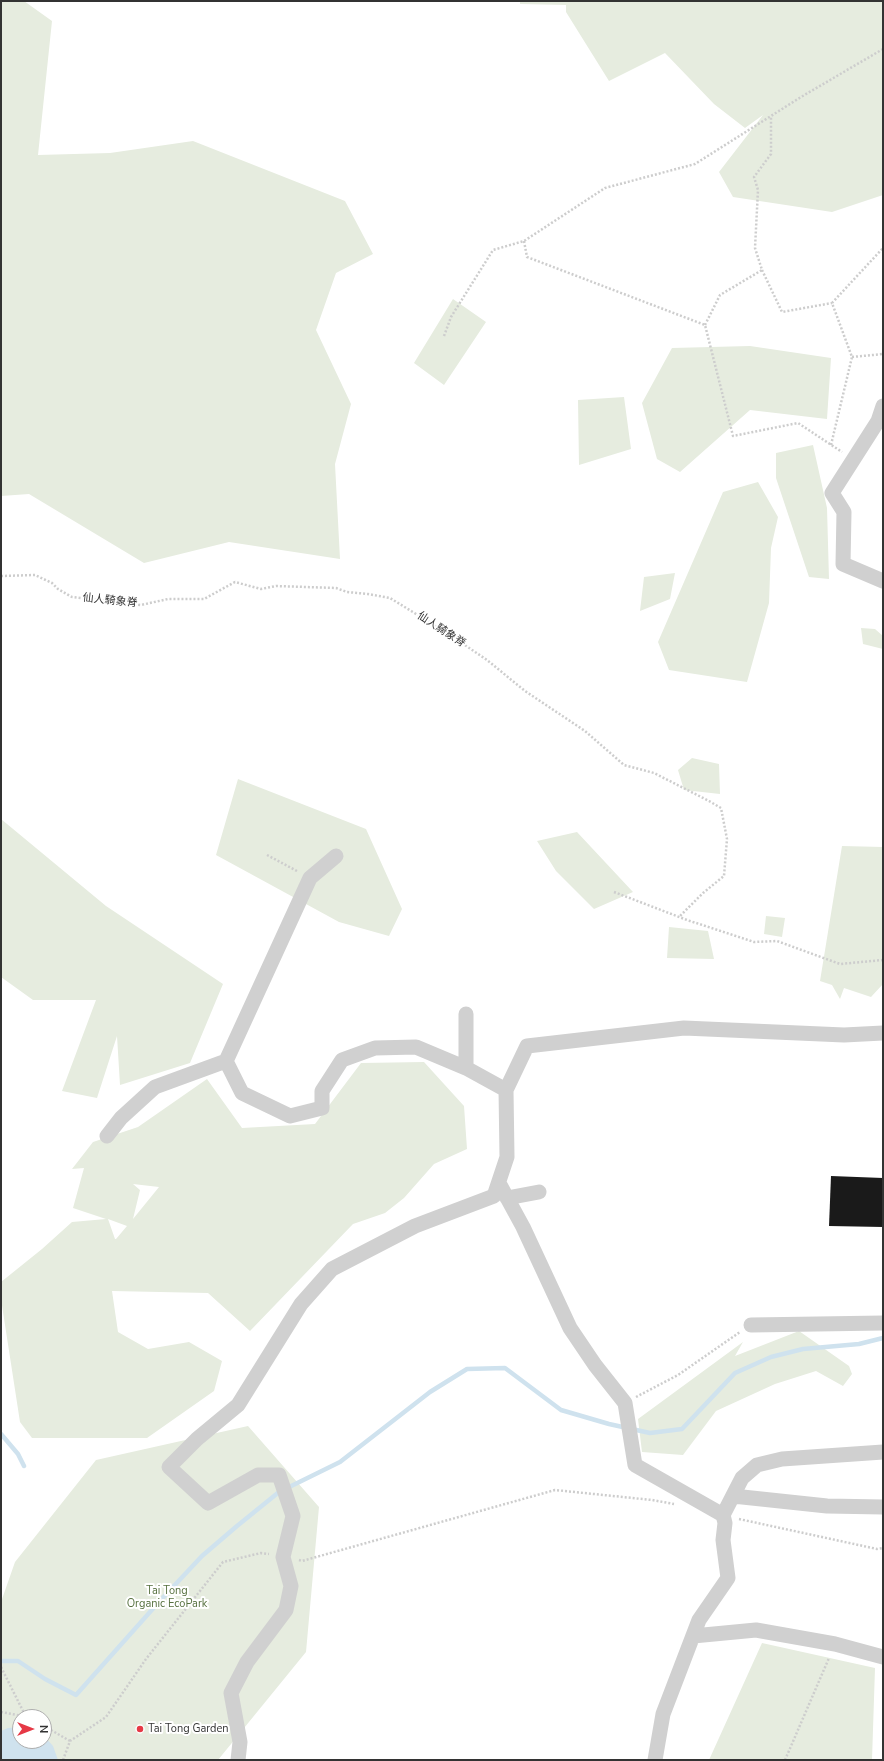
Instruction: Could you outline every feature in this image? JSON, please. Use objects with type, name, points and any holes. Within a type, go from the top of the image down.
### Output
[{"type":"street","points":[[883,406],[878,421],[832,493],[844,512],[843,564],[883,581]]},
{"type":"street","points":[[107,1136],[121,1118],[155,1087],[226,1061],[310,878],[336,856]]},
{"type":"street","points":[[466,1014],[466,1068]]},
{"type":"street","points":[[238,1760],[240,1742],[231,1693],[247,1662],[286,1610],[291,1586],[283,1557],[293,1516],[279,1475],[258,1475],[208,1503],[169,1467],[197,1439],[238,1406],[301,1304],[332,1269],[415,1226],[494,1196],[507,1157],[506,1090],[527,1046],[684,1028],[844,1035],[883,1033]]},
{"type":"street","points":[[226,1061],[242,1093],[290,1116],[322,1108],[322,1091],[342,1060],[375,1048],[416,1047],[466,1068],[506,1090]]},
{"type":"street","points":[[499,1183],[523,1227],[570,1328],[595,1365],[625,1403],[635,1465],[723,1515]]},
{"type":"street","points":[[507,1198],[539,1192]]},
{"type":"street","points":[[751,1324],[883,1323]]},
{"type":"street","points":[[654,1760],[663,1714],[699,1620],[728,1578],[723,1540],[725,1523],[723,1515],[742,1478],[757,1465],[782,1459],[883,1452]]},
{"type":"street","points":[[733,1496],[827,1506],[883,1507]]},
{"type":"street","points":[[693,1636],[756,1630],[835,1644],[883,1657]]},
{"type":"path","points":[[444,336],[451,317],[493,250],[524,242],[605,188],[695,164],[771,116],[883,49]]},
{"type":"path","points":[[771,116],[771,154],[754,177],[758,190],[755,248],[762,270],[782,312],[832,303],[883,248]]},
{"type":"path","points":[[524,242],[527,256],[705,325]]},
{"type":"path","points":[[762,270],[720,294],[705,325],[734,436],[798,423],[854,459]]},
{"type":"path","points":[[831,445],[852,357],[832,303]]},
{"type":"path","points":[[852,357],[883,354]]},
{"type":"path","name":"仙人騎象脊","points":[[1,576],[35,575],[52,583],[58,589],[72,597],[141,605],[168,599],[204,599],[235,582],[261,589],[276,586],[336,588],[347,592],[390,598],[447,633],[487,660],[525,691],[585,730],[624,765],[654,774],[721,808],[727,839],[724,876],[703,893],[679,917]]},
{"type":"path","points":[[267,855],[310,878]]},
{"type":"path","points":[[614,892],[679,917],[754,942],[777,941],[840,964],[883,960]]},
{"type":"path","points":[[625,1403],[678,1375],[751,1324]]},
{"type":"path","points":[[64,1760],[70,1741],[106,1717],[146,1659],[223,1562],[261,1553],[302,1561],[555,1490],[652,1500],[680,1506]]},
{"type":"path","points":[[723,1515],[877,1549],[883,1548]]},
{"type":"path","points":[[785,1760],[835,1644]]},
{"type":"path","points":[[1,1667],[22,1709]]},
{"type":"path","points":[[1,1712],[12,1714]]},
{"type":"path","points":[[52,1731],[70,1741]]},
{"type":"green space","points":[[1,1],[24,1],[52,21],[38,155],[110,153],[193,141],[345,201],[373,254],[336,273],[316,330],[351,404],[335,464],[340,559],[229,542],[144,563],[29,494],[1,496]]},
{"type":"green space","points":[[520,1],[883,1],[883,195],[832,212],[733,197],[719,172],[763,115],[745,128],[714,104],[665,53],[609,81],[566,12],[566,5],[520,4]]},
{"type":"green space","points":[[453,299],[486,322],[444,385],[414,363]]},
{"type":"green space","points":[[750,346],[831,358],[827,419],[750,410],[680,472],[657,459],[642,403],[672,348]]},
{"type":"green space","points":[[624,397],[631,449],[579,465],[578,400]]},
{"type":"green space","points":[[813,445],[827,508],[829,579],[809,577],[776,478],[776,453]]},
{"type":"green space","points":[[758,482],[778,517],[771,548],[769,603],[747,682],[669,670],[658,642],[723,492]]},
{"type":"green space","points":[[675,573],[670,599],[640,611],[644,577]]},
{"type":"green space","points":[[861,628],[875,629],[883,636],[883,649],[863,644]]},
{"type":"green space","points":[[692,758],[719,764],[720,794],[684,790],[678,770]]},
{"type":"green space","points":[[238,779],[366,829],[402,909],[389,936],[339,922],[216,855]]},
{"type":"green space","points":[[1,819],[106,906],[223,984],[190,1063],[120,1085],[117,1036],[97,1098],[62,1091],[96,1000],[33,1000],[1,977]]},
{"type":"green space","points":[[577,832],[633,892],[594,909],[556,871],[537,841]]},
{"type":"green space","points":[[842,846],[883,847],[883,984],[871,997],[844,988],[840,999],[832,985],[820,981]]},
{"type":"green space","points":[[766,916],[785,918],[782,937],[764,934]]},
{"type":"green space","points":[[669,927],[708,931],[714,959],[667,958]]},
{"type":"green space","points":[[424,1062],[464,1106],[467,1149],[434,1164],[404,1198],[385,1213],[353,1224],[250,1331],[208,1293],[112,1291],[118,1332],[148,1349],[189,1342],[222,1361],[214,1391],[147,1438],[32,1438],[20,1422],[1,1299],[1,1282],[42,1249],[72,1222],[106,1219],[73,1208],[84,1168],[72,1169],[93,1142],[138,1127],[207,1079],[242,1128],[315,1124],[361,1063]],"holes":[[[133,1184],[159,1187],[133,1219],[140,1190]],[[108,1219],[127,1226],[116,1239],[115,1239]]]},
{"type":"green space","points":[[799,1331],[849,1366],[852,1374],[843,1386],[816,1371],[775,1384],[716,1411],[683,1455],[642,1452],[638,1419],[743,1342],[735,1356]]},
{"type":"green space","name":"Tai Tong Organic EcoPark","points":[[248,1426],[319,1507],[306,1652],[218,1760],[1,1760],[1,1602],[15,1562],[96,1460]]},
{"type":"green space","points":[[762,1643],[875,1668],[872,1760],[709,1760]]},
{"type":"water","points":[[12,1728],[12,1749],[52,1749],[52,1745],[58,1760],[1,1760],[1,1731]]},
{"type":"building","points":[[831,1176],[883,1178],[883,1227],[829,1226]]},
{"type":"waterway","points":[[1,1661],[18,1661],[45,1679],[76,1695],[202,1556],[237,1526],[279,1492],[340,1462],[430,1392],[467,1369],[505,1368],[561,1410],[609,1424],[650,1433],[682,1429],[735,1373],[771,1357],[803,1349],[859,1344],[883,1338]]},
{"type":"waterway","points":[[1,1434],[18,1454],[24,1466]]},
{"type":"place","name":"Tai Tong Garden","points":[[140,1729]]}]
